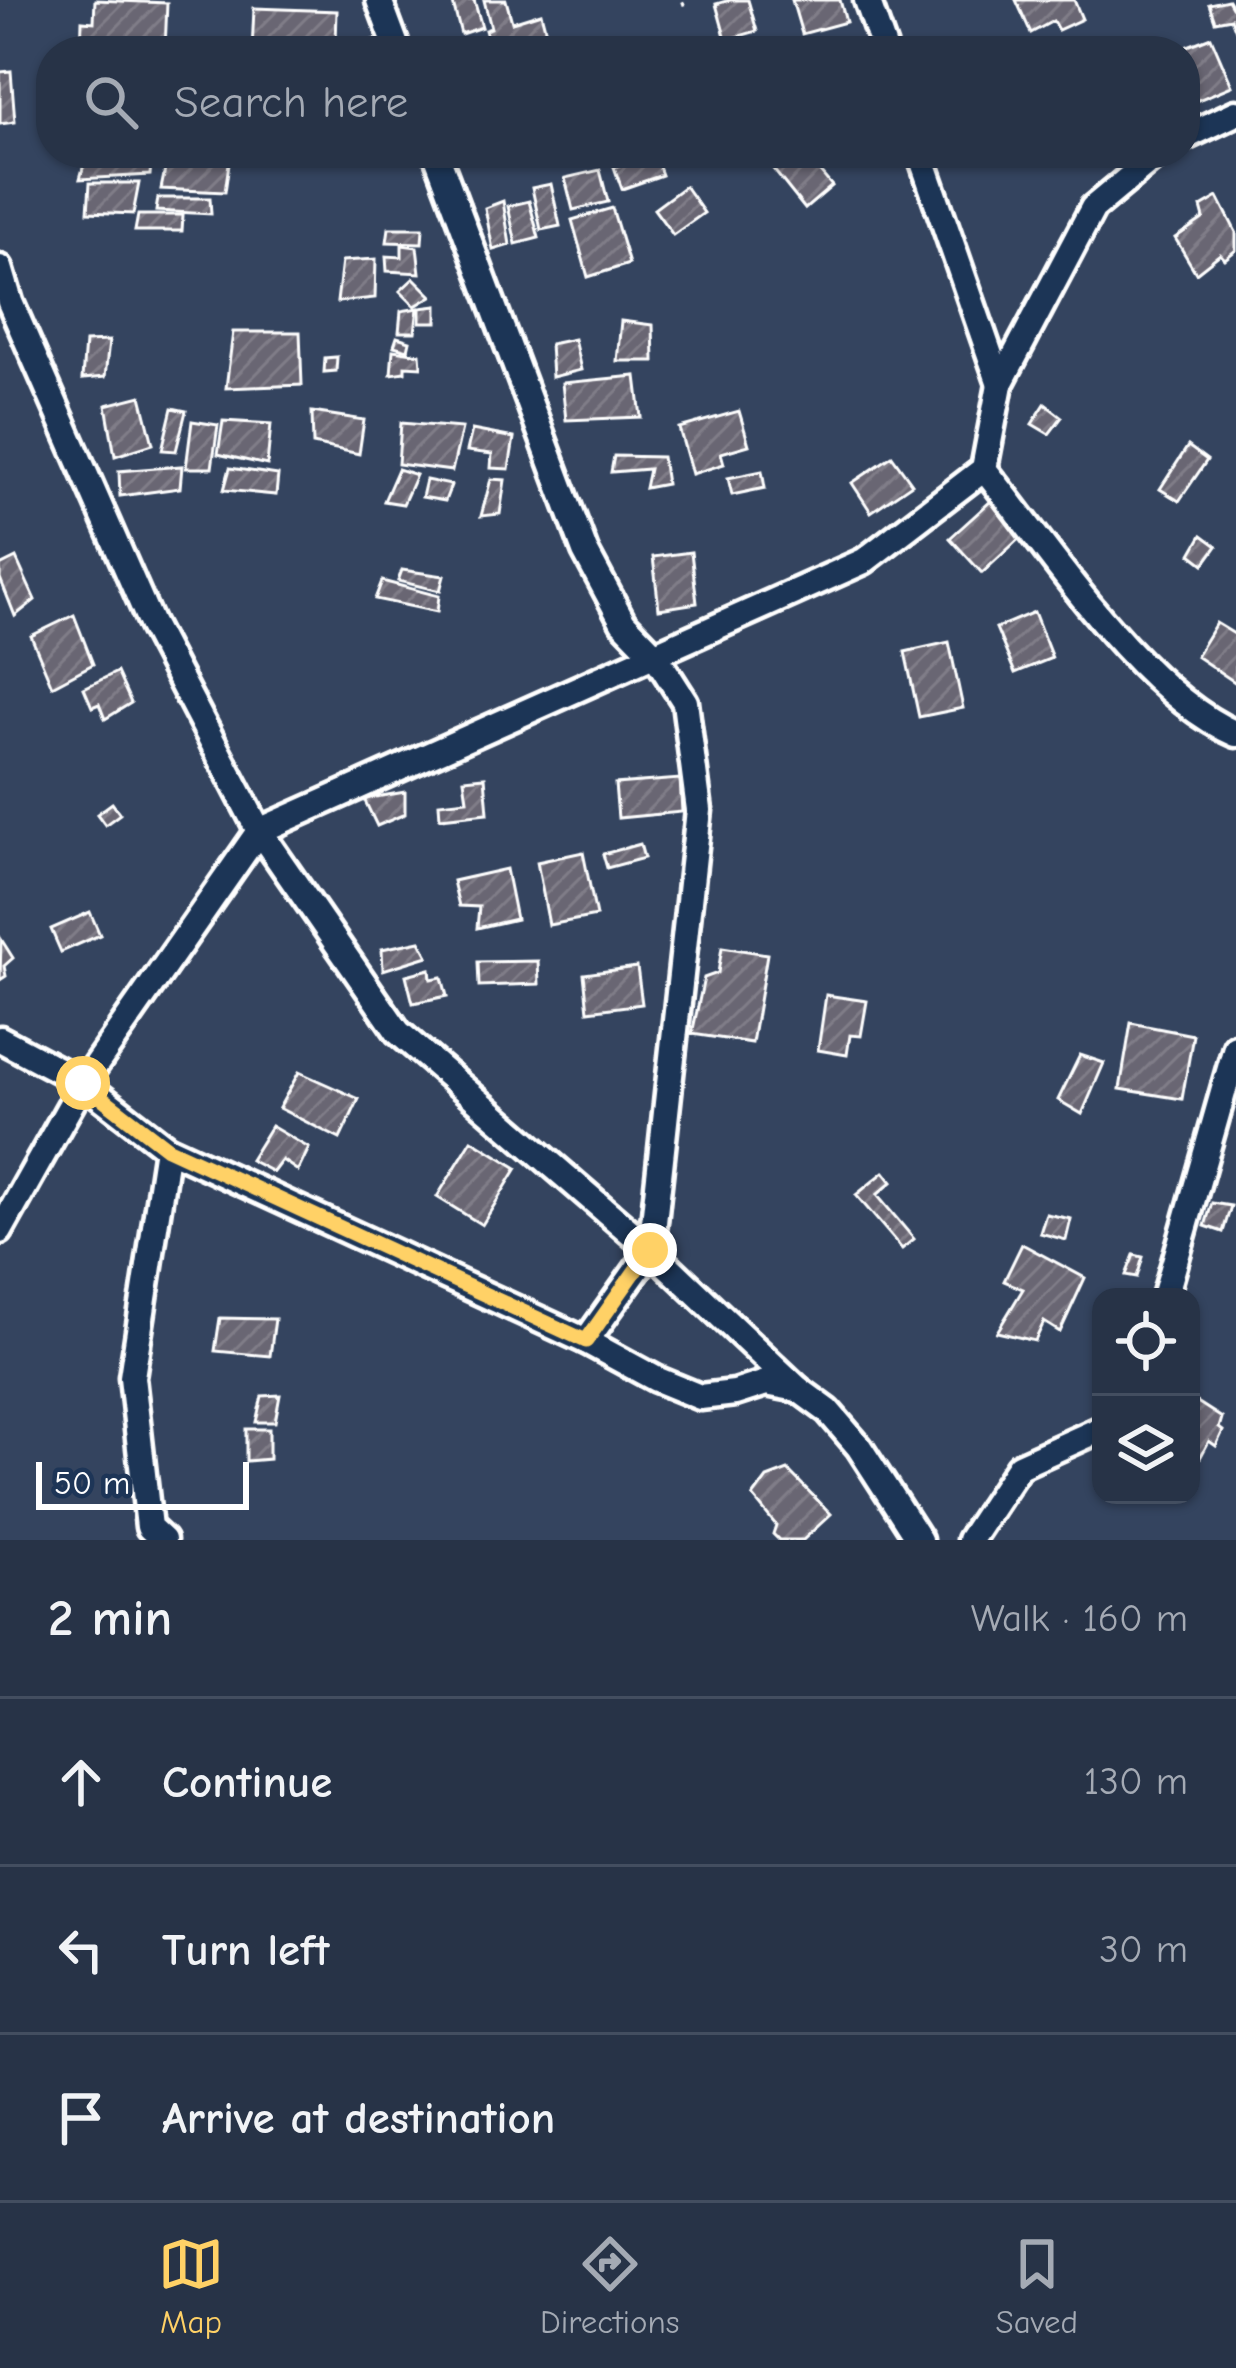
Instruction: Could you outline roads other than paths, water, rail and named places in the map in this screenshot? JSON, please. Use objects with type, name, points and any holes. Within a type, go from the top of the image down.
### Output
[{"type":"street","points":[[380,0],[393,36]]},
{"type":"street","points":[[867,0],[880,36]]},
{"type":"street","points":[[1200,130],[1236,113]]},
{"type":"street","points":[[442,168],[585,551],[623,622],[656,655],[685,702],[699,811],[650,1250],[586,1341]]},
{"type":"street","points":[[925,168],[1000,384]]},
{"type":"street","points":[[0,1231],[83,1083],[259,831],[864,561],[984,469],[1000,384],[1093,208],[1141,168]]},
{"type":"street","points":[[0,268],[5,304],[151,623],[259,831],[398,1032],[828,1412],[859,1447],[919,1540]]},
{"type":"street","points":[[984,469],[1134,658],[1235,741]]},
{"type":"street","points":[[0,1039],[83,1083],[167,1148],[700,1397],[766,1383],[798,1389]]},
{"type":"street","points":[[1169,1288],[1236,1047]]},
{"type":"street","points":[[163,1540],[149,1527],[132,1377],[167,1148]]},
{"type":"street","points":[[970,1540],[1018,1466],[1092,1433]]}]
